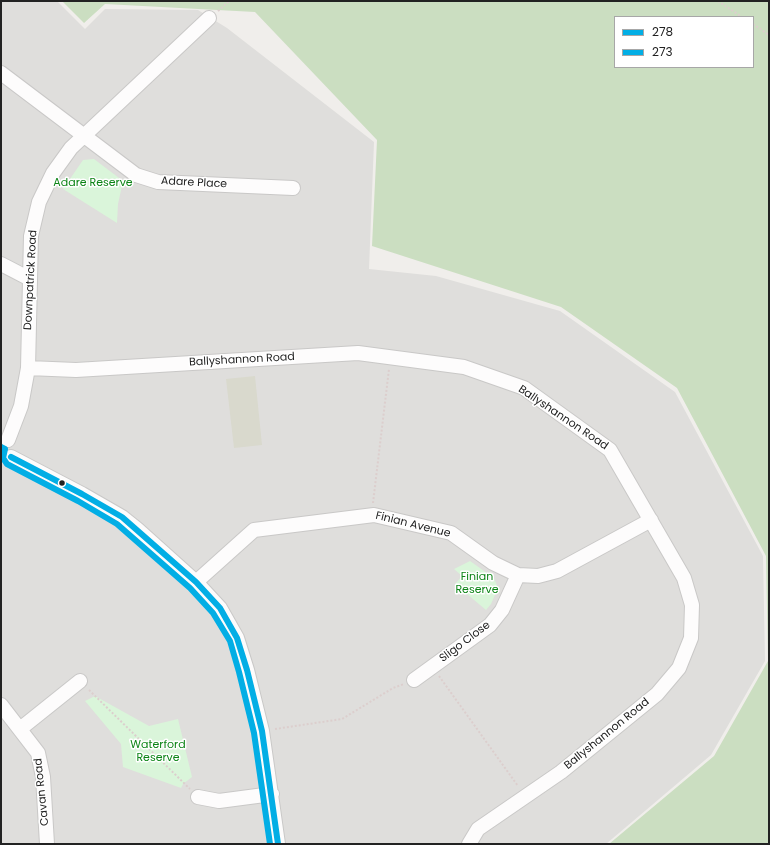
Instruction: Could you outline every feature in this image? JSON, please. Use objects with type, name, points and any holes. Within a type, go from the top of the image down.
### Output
[{"type":"street","name":"Downpatrick Road","points":[[4,440],[21,406],[28,368],[31,236],[39,202],[53,173],[71,148],[209,18]]},
{"type":"street","name":"Adare Place","points":[[1,73],[136,175],[158,182],[293,188]]},
{"type":"street","points":[[1,264],[30,279]]},
{"type":"street","name":"Ballyshannon Road","points":[[28,368],[76,370],[358,353],[464,367],[524,388],[610,450],[684,578],[692,605],[691,638],[679,668],[657,694],[561,772],[478,830],[469,844]]},
{"type":"street","points":[[4,440],[13,446],[13,454],[6,459],[82,494],[122,517],[137,528],[196,582],[220,608],[237,638],[247,670],[262,732],[278,844]]},
{"type":"street","name":"Finian Avenue","points":[[196,582],[254,530],[374,514],[451,532],[492,563],[518,575],[538,576],[557,571],[651,520]]},
{"type":"street","name":"Sligo Close","points":[[414,680],[490,625],[502,610],[518,575]]},
{"type":"street","points":[[20,729],[80,682]]},
{"type":"street","name":"Cavan Road","points":[[1,705],[38,752],[43,777],[47,844]]},
{"type":"street","points":[[198,797],[219,801],[272,794]]},
{"type":"path","points":[[718,1],[740,16]]},
{"type":"path","points":[[754,25],[769,35]]},
{"type":"path","points":[[374,514],[372,504],[388,375],[392,358]]},
{"type":"path","points":[[433,666],[525,797]]},
{"type":"path","points":[[262,732],[342,719],[393,688],[414,680]]},
{"type":"path","points":[[80,682],[198,797]]},
{"type":"shaded area","points":[[1,1],[57,1],[85,29],[105,9],[198,10],[227,28],[374,142],[369,269],[436,276],[560,311],[675,392],[763,556],[765,661],[711,755],[606,844],[1,844]]},
{"type":"shaded area","points":[[255,376],[262,445],[234,448],[226,379]]},
{"type":"green space","points":[[62,1],[769,1],[769,844],[609,844],[714,756],[768,661],[766,556],[677,388],[561,307],[372,246],[377,140],[255,12],[105,4],[84,23]]},
{"type":"green space","name":"Adare Reserve","points":[[94,159],[123,181],[118,204],[117,223],[63,189],[83,160]]},
{"type":"green space","name":"Finian Reserve","points":[[470,561],[494,578],[498,588],[491,604],[486,610],[455,584],[462,576],[454,569]]},
{"type":"green space","name":"Waterford Reserve","points":[[95,696],[149,726],[178,719],[192,777],[183,784],[181,788],[123,767],[121,744],[85,701]]},
{"type":"transit line","name":"273","points":[[1,447],[5,449],[3,458],[7,464],[78,501],[117,524],[190,588],[213,613],[230,641],[239,672],[254,733],[270,844]]},
{"type":"transit line","name":"278","points":[[11,457],[82,494],[122,517],[196,582],[220,608],[237,638],[247,670],[262,731],[278,844]]}]
